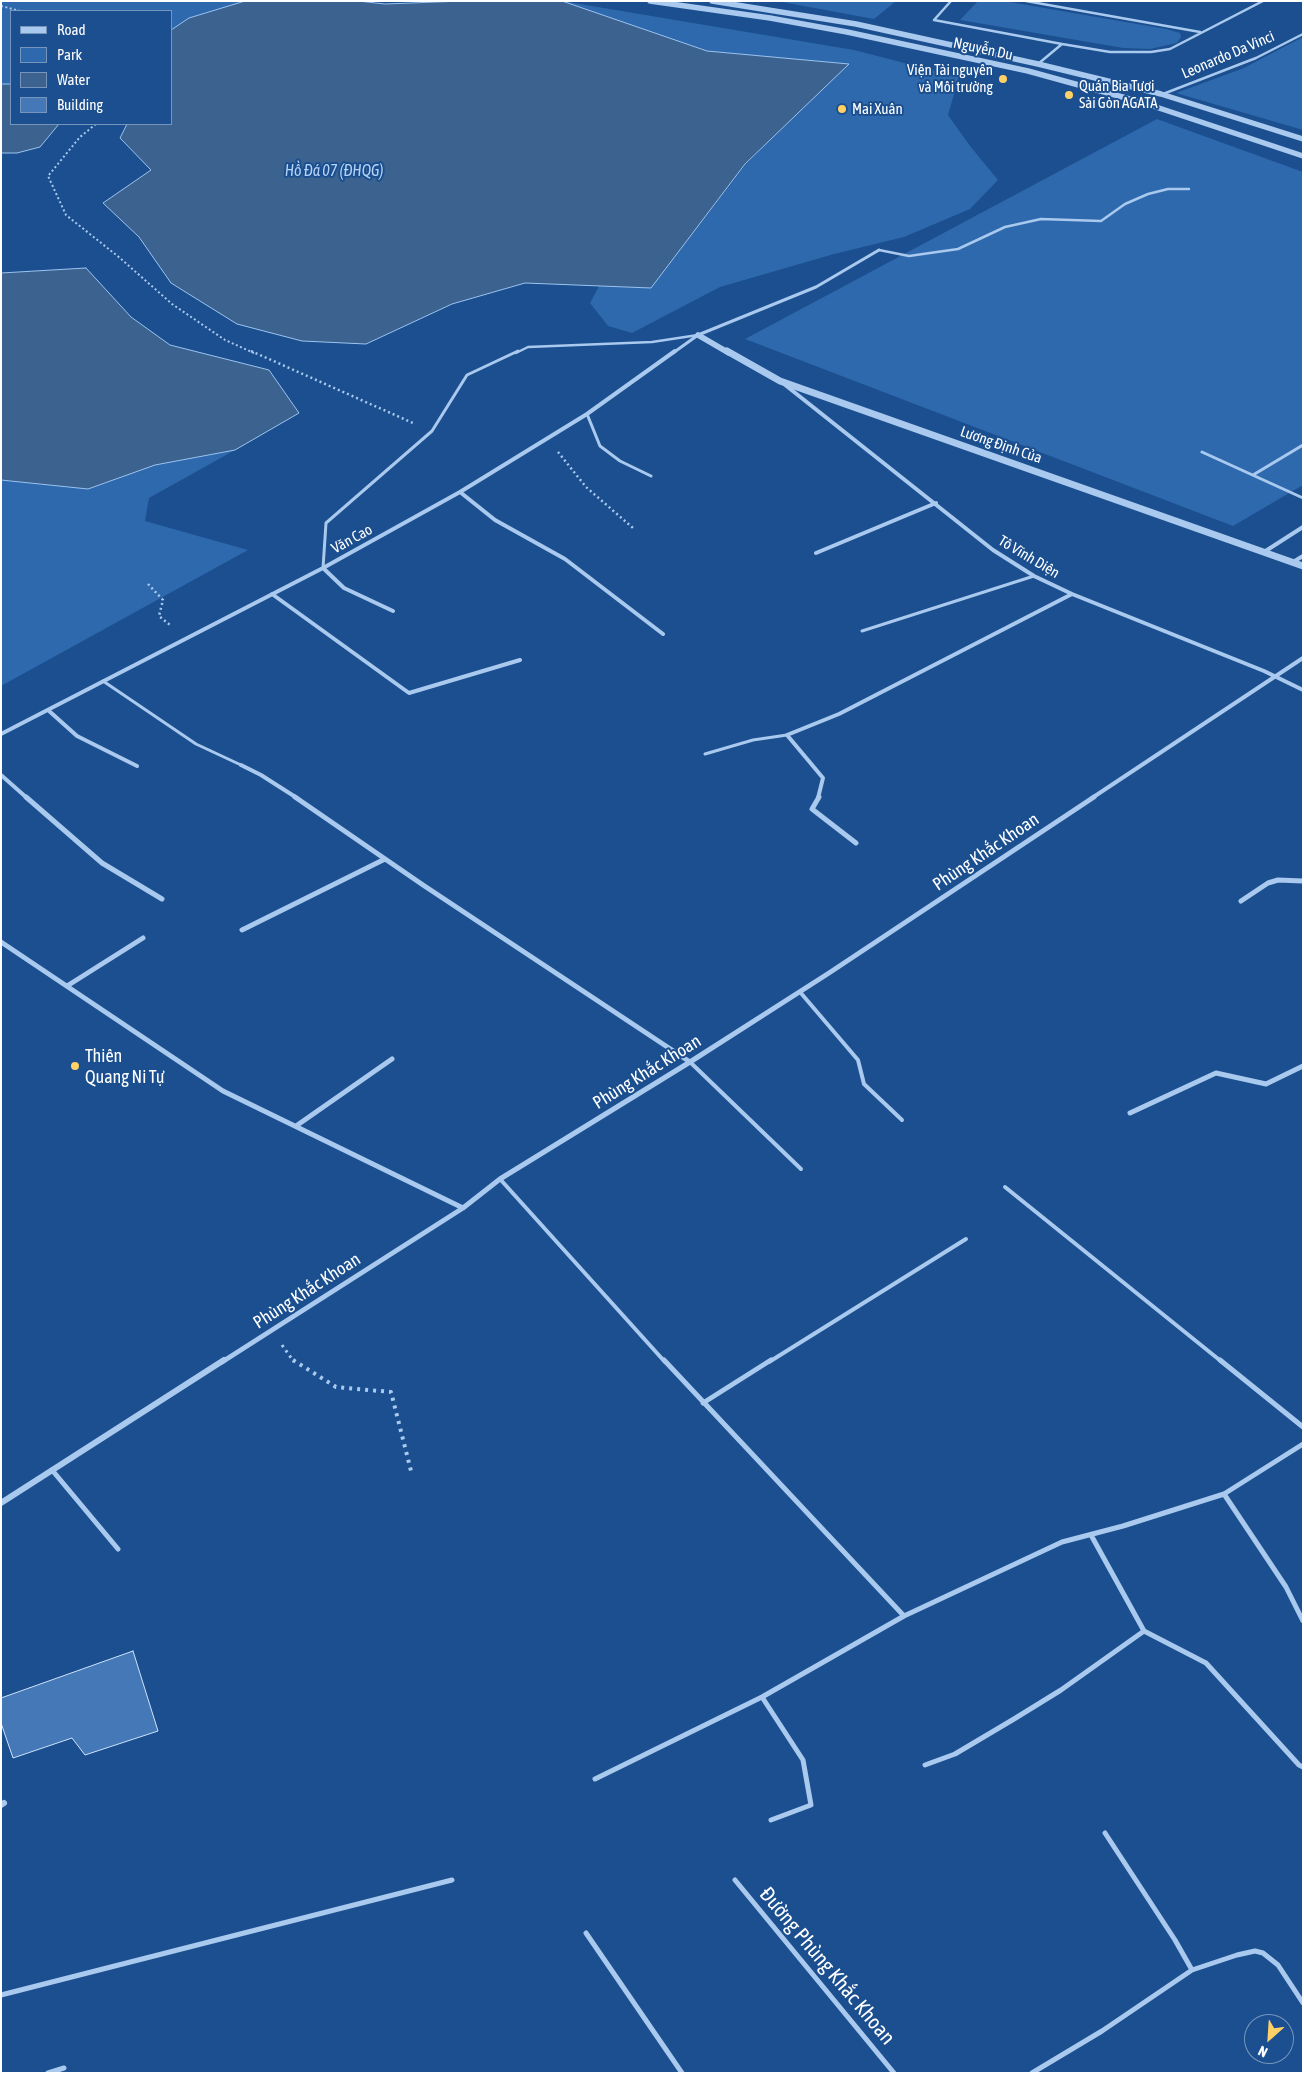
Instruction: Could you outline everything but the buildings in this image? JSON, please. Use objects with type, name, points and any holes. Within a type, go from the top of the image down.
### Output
[{"type":"street","name":"Nguyễn Du","points":[[650,1],[770,18],[847,32],[1028,71],[1144,102],[1303,156]]},
{"type":"street","name":"Nguyễn Du","points":[[712,1],[856,24],[1038,64],[1162,94],[1303,138]]},
{"type":"street","points":[[1144,102],[1162,94]]},
{"type":"street","name":"Văn Cao","points":[[1,734],[323,568],[460,492],[587,414],[698,335],[816,288],[879,250]]},
{"type":"street","name":"Lương Định Của","points":[[698,335],[780,381],[1303,566]]},
{"type":"street","name":"Tô Vĩnh Diện","points":[[780,381],[993,550],[1034,576],[1072,594],[1275,676],[1303,690]]},
{"type":"street","points":[[460,492],[495,520],[565,559],[663,634]]},
{"type":"street","points":[[816,553],[936,503]]},
{"type":"street","points":[[1264,552],[1303,527]]},
{"type":"street","points":[[1293,562],[1303,556]]},
{"type":"street","points":[[323,568],[344,588],[393,611]]},
{"type":"street","points":[[272,594],[409,692],[520,660]]},
{"type":"street","points":[[856,842],[812,809],[820,795],[823,778],[787,735],[840,714],[1072,594]]},
{"type":"street","name":"Phùng Khắc Khoan","points":[[1,1503],[463,1208],[500,1179],[800,992],[1303,658]]},
{"type":"street","points":[[48,710],[77,736],[137,766]]},
{"type":"street","points":[[240,765],[261,775],[326,817],[528,956],[690,1062]]},
{"type":"street","points":[[1,775],[102,863],[162,899]]},
{"type":"street","points":[[242,930],[385,859]]},
{"type":"street","points":[[1241,901],[1268,883],[1278,880],[1303,881]]},
{"type":"street","points":[[68,986],[143,938]]},
{"type":"street","points":[[1,942],[223,1091],[463,1208]]},
{"type":"street","points":[[296,1126],[392,1059]]},
{"type":"street","points":[[1130,1114],[1216,1073],[1266,1084],[1303,1066]]},
{"type":"lane","points":[[951,1],[934,20],[1110,52],[1151,52],[1170,49],[1263,1]]},
{"type":"lane","points":[[1026,1],[1200,32]]},
{"type":"lane","name":"Leonardo Da Vinci","points":[[1162,94],[1256,58],[1303,34]]},
{"type":"lane","points":[[1038,64],[1062,44]]},
{"type":"lane","points":[[879,250],[909,256],[958,249],[1005,228],[1040,219],[1100,220],[1112,215],[1125,204],[1148,194],[1168,189],[1189,189]]},
{"type":"lane","points":[[323,568],[326,523],[432,431],[467,375],[528,347],[652,342],[698,335]]},
{"type":"lane","points":[[587,414],[600,446],[620,461],[651,476]]},
{"type":"lane","points":[[1252,475],[1303,445]]},
{"type":"lane","points":[[1202,452],[1303,498]]},
{"type":"lane","points":[[862,631],[1034,576]]},
{"type":"lane","points":[[103,680],[196,744],[240,765]]},
{"type":"lane","points":[[705,754],[753,740],[787,735]]},
{"type":"lane","points":[[800,992],[858,1060],[864,1084],[902,1120]]},
{"type":"lane","points":[[690,1062],[801,1169]]},
{"type":"lane","points":[[500,1179],[703,1403],[904,1616]]},
{"type":"lane","points":[[1006,1187],[1303,1427]]},
{"type":"lane","points":[[703,1403],[966,1238]]},
{"type":"lane","points":[[595,1779],[762,1697],[904,1616],[1062,1542],[1224,1494],[1303,1444]]},
{"type":"lane","points":[[52,1470],[118,1549]]},
{"type":"lane","points":[[1224,1494],[1286,1587],[1303,1621]]},
{"type":"lane","points":[[1091,1534],[1144,1631],[1206,1663],[1301,1765]]},
{"type":"lane","points":[[926,1765],[955,1754],[1061,1690],[1144,1631]]},
{"type":"lane","points":[[762,1697],[803,1760],[811,1805],[771,1820]]},
{"type":"lane","points":[[1105,1833],[1175,1940],[1192,1970]]},
{"type":"lane","points":[[1,1995],[452,1880]]},
{"type":"lane","name":"Đường Phùng Khắc Khoan","points":[[735,1880],[894,2073]]},
{"type":"lane","points":[[586,1933],[682,2073]]},
{"type":"lane","points":[[1032,2073],[1102,2031],[1192,1970],[1237,1955],[1255,1951],[1263,1953],[1278,1966],[1303,2003]]},
{"type":"lane","points":[[48,2073],[64,2068]]},
{"type":"path","points":[[1,6],[16,10]]},
{"type":"path","points":[[95,125],[80,137],[48,176],[66,215],[120,258],[172,304],[225,340],[432,431]]},
{"type":"path","points":[[546,438],[586,487],[633,528]]},
{"type":"path","points":[[148,584],[163,600],[159,616],[186,638]]},
{"type":"path","points":[[272,1330],[295,1363],[336,1387],[391,1392],[411,1471]]},
{"type":"green space","points":[[1,1],[245,1],[189,18],[172,29],[172,10],[10,10],[10,84],[1,84]]},
{"type":"green space","points":[[562,1],[854,50],[959,77],[948,115],[998,180],[970,209],[904,237],[834,254],[720,287],[632,333],[608,326],[590,303],[599,286],[651,288],[746,164],[848,64],[707,51]]},
{"type":"green space","points":[[777,1],[896,1],[874,19]]},
{"type":"green space","points":[[978,1],[1004,1],[1166,29],[1180,33],[1181,37],[1177,43],[1150,49],[1123,48],[960,20]]},
{"type":"green space","points":[[1303,37],[1303,130],[1176,93],[1244,68]]},
{"type":"green space","points":[[1157,119],[1303,172],[1303,485],[1233,526],[745,339]]},
{"type":"green space","points":[[235,450],[149,498],[145,521],[248,550],[1,686],[1,480],[88,489],[155,465]]},
{"type":"water","name":"Hồ Đá 07 (ĐHQG)","points":[[245,1],[358,1],[385,4],[463,1],[562,1],[707,51],[849,64],[745,164],[651,288],[525,283],[452,304],[366,344],[302,341],[237,324],[171,283],[139,237],[103,203],[151,170],[120,138],[126,125],[172,125],[172,29],[189,18]]},
{"type":"water","points":[[1,84],[10,84],[10,125],[58,125],[40,147],[17,153],[1,153]]},
{"type":"water","points":[[86,268],[131,317],[170,345],[269,370],[299,413],[235,450],[155,465],[88,489],[1,480],[1,273]]},
{"type":"place","name":"Viện Tài nguyên và Môi trường","points":[[1003,79]]},
{"type":"place","name":"Quán Bia Tươi Sài Gòn AGATA","points":[[1069,95]]},
{"type":"place","name":"Mai Xuân","points":[[842,109]]},
{"type":"place","name":"Thiên Quang Ni Tự","points":[[75,1066]]}]
